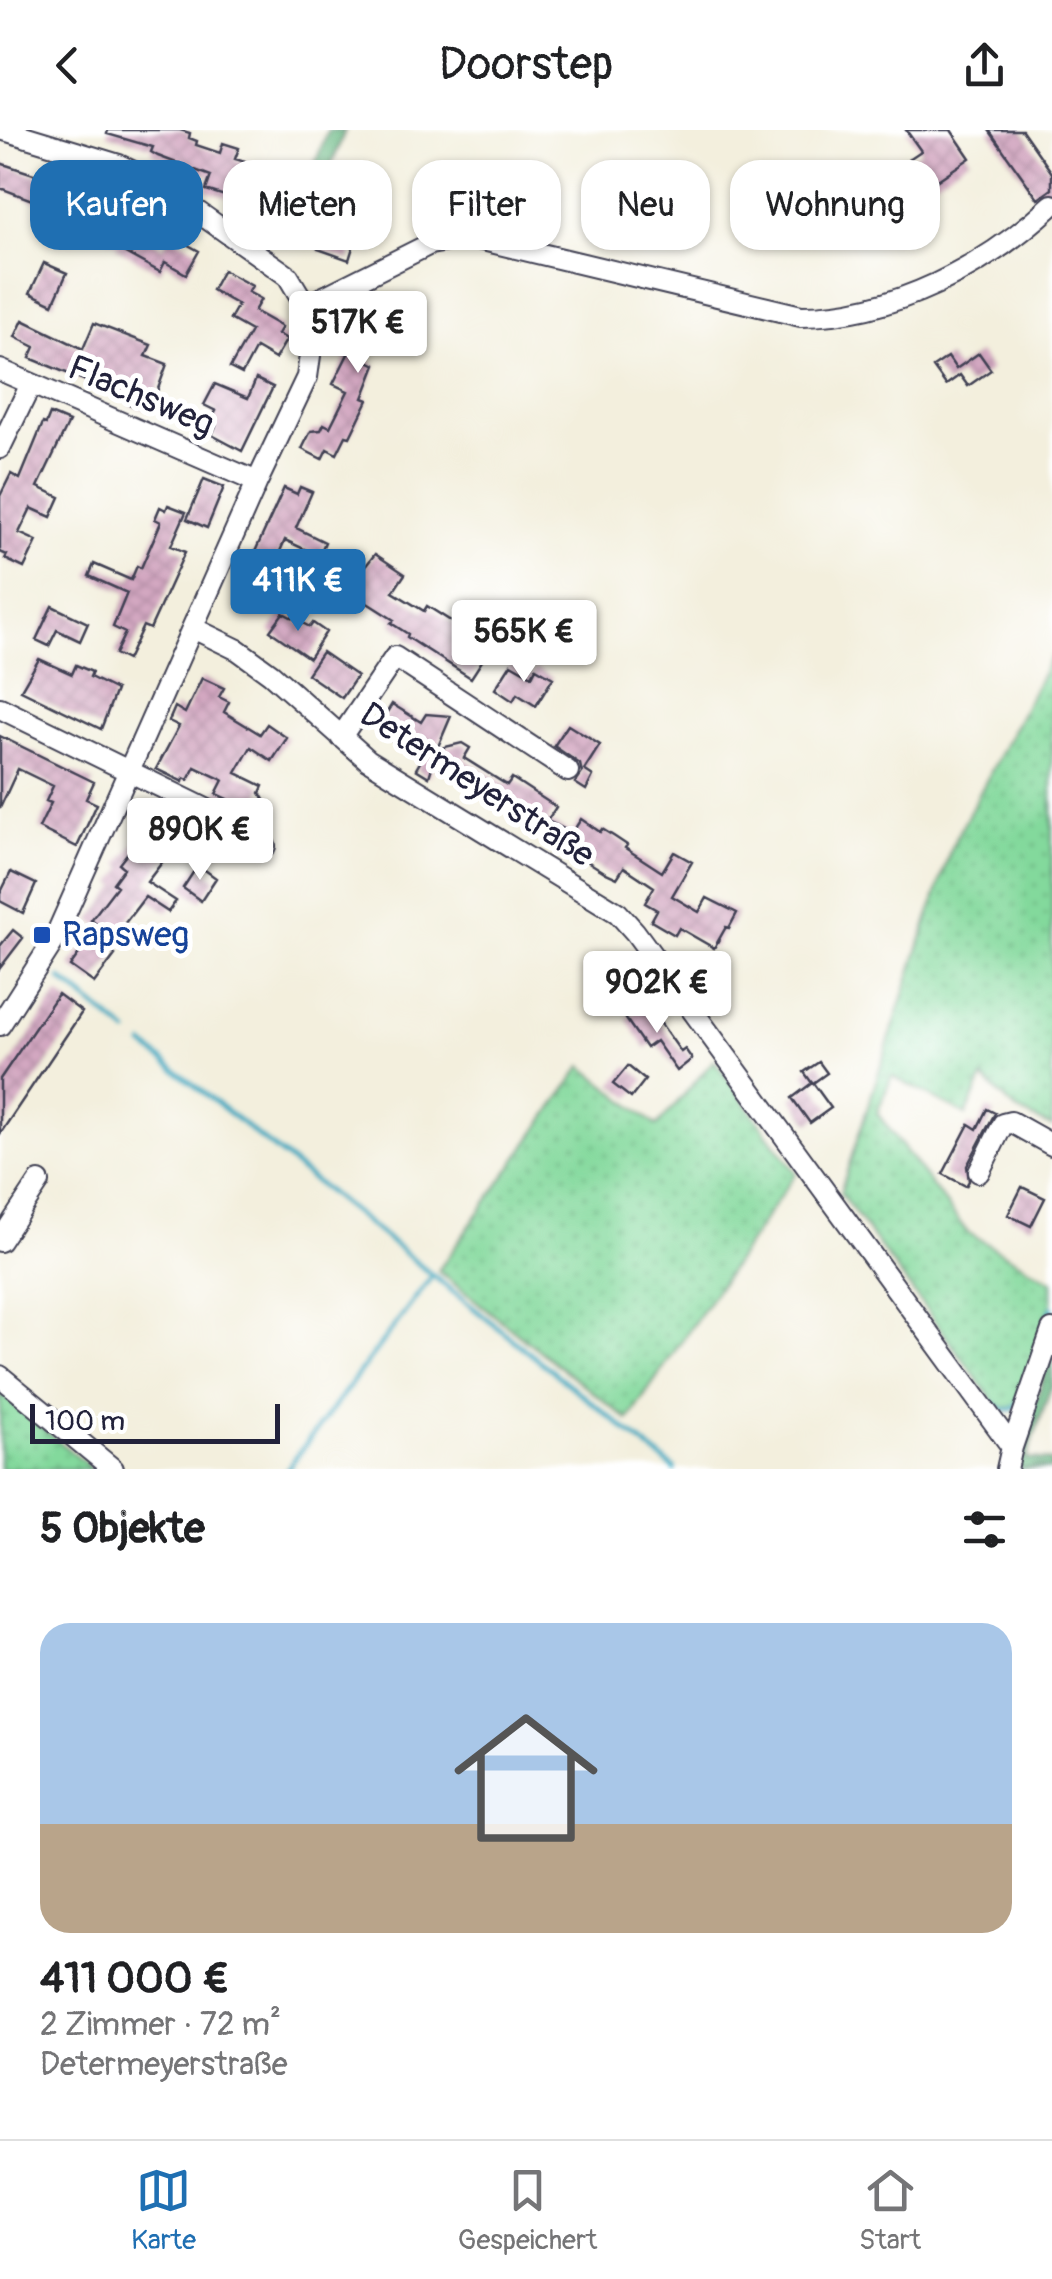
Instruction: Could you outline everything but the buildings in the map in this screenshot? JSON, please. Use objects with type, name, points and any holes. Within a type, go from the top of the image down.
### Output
[{"type":"street","points":[[0,1025],[53,942],[130,772],[307,377],[312,334],[306,306],[288,276],[158,182],[118,165],[4,130]]},
{"type":"street","points":[[306,306],[430,244],[470,238],[801,316],[828,316],[882,304],[936,284],[1009,241],[1052,204]]},
{"type":"street","name":"Flachsweg","points":[[0,370],[257,482]]},
{"type":"street","points":[[0,448],[31,384]]},
{"type":"street","name":"Determeyerstraße","points":[[193,628],[238,650],[271,674],[368,760],[618,913],[1012,1446]]},
{"type":"street","points":[[341,737],[395,657],[568,771]]},
{"type":"street","points":[[0,708],[208,810],[265,846]]},
{"type":"street","points":[[979,1172],[1003,1124],[1011,1122],[1052,1145]]},
{"type":"street","points":[[0,1241],[39,1182]]},
{"type":"street","points":[[1008,1469],[1012,1446],[1052,1330]]},
{"type":"street","points":[[0,1376],[113,1469]]},
{"type":"green space","points":[[328,130],[345,130],[334,160],[316,160]]},
{"type":"green space","points":[[1052,655],[1052,1127],[1016,1110],[983,1078],[966,1115],[892,1076],[877,1113],[967,1232],[1052,1281],[1052,1303],[1017,1401],[1012,1407],[1003,1408],[995,1403],[840,1193],[951,848]]},
{"type":"green space","points":[[714,1060],[796,1173],[628,1420],[438,1271],[582,1066],[657,1126]]},
{"type":"green space","points":[[1052,1349],[1052,1385],[1026,1459],[1052,1461],[1052,1469],[1015,1469]]},
{"type":"green space","points":[[0,1393],[92,1469],[0,1469]]},
{"type":"waterway","points":[[61,979],[128,1033]]},
{"type":"waterway","points":[[144,1045],[675,1469]]},
{"type":"waterway","points":[[287,1469],[432,1276]]},
{"type":"waterway","points":[[1046,1324],[1052,1308]]},
{"type":"waterway","points":[[992,1403],[1002,1411],[1013,1409],[1019,1401]]},
{"type":"place","name":"Rapsweg","points":[[42,935]]}]
